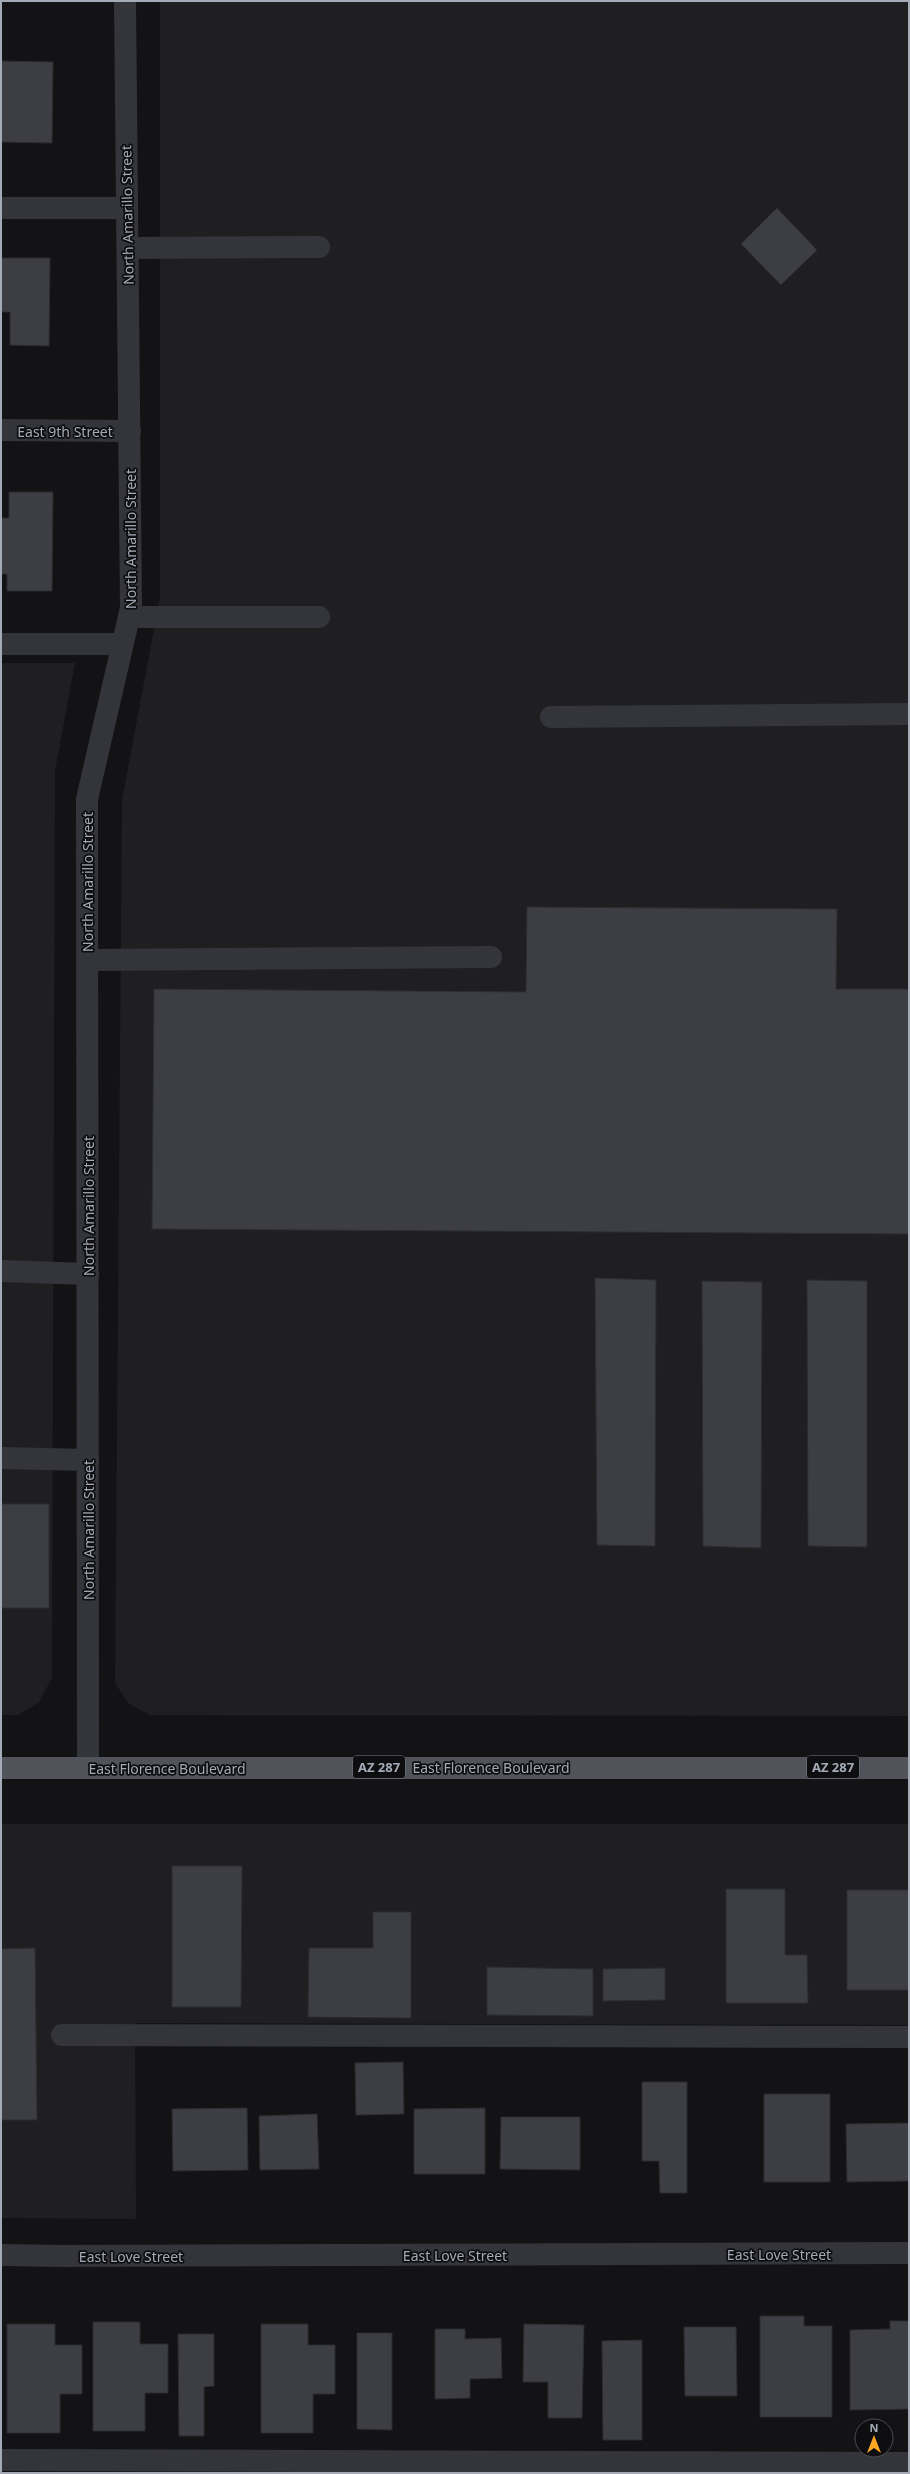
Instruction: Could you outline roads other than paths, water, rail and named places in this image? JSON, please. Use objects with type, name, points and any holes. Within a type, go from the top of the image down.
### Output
[{"type":"main road","name":"East Florence Boulevard","points":[[1,1768],[909,1768]]},
{"type":"street","name":"North Amarillo Street","points":[[88,1768],[86,799],[131,608],[125,1]]},
{"type":"street","points":[[1,208],[127,208]]},
{"type":"street","points":[[128,248],[319,247]]},
{"type":"street","name":"East 9th Street","points":[[1,430],[130,431]]},
{"type":"street","points":[[129,617],[319,618]]},
{"type":"street","points":[[1,644],[122,644]]},
{"type":"street","points":[[551,717],[909,714]]},
{"type":"street","points":[[87,960],[491,957]]},
{"type":"street","points":[[1,1271],[88,1274]]},
{"type":"street","points":[[1,1458],[88,1460]]},
{"type":"street","points":[[62,2035],[909,2037]]},
{"type":"street","name":"East Love Street","points":[[1,2255],[909,2253]]},
{"type":"street","points":[[1,2460],[909,2463]]}]
